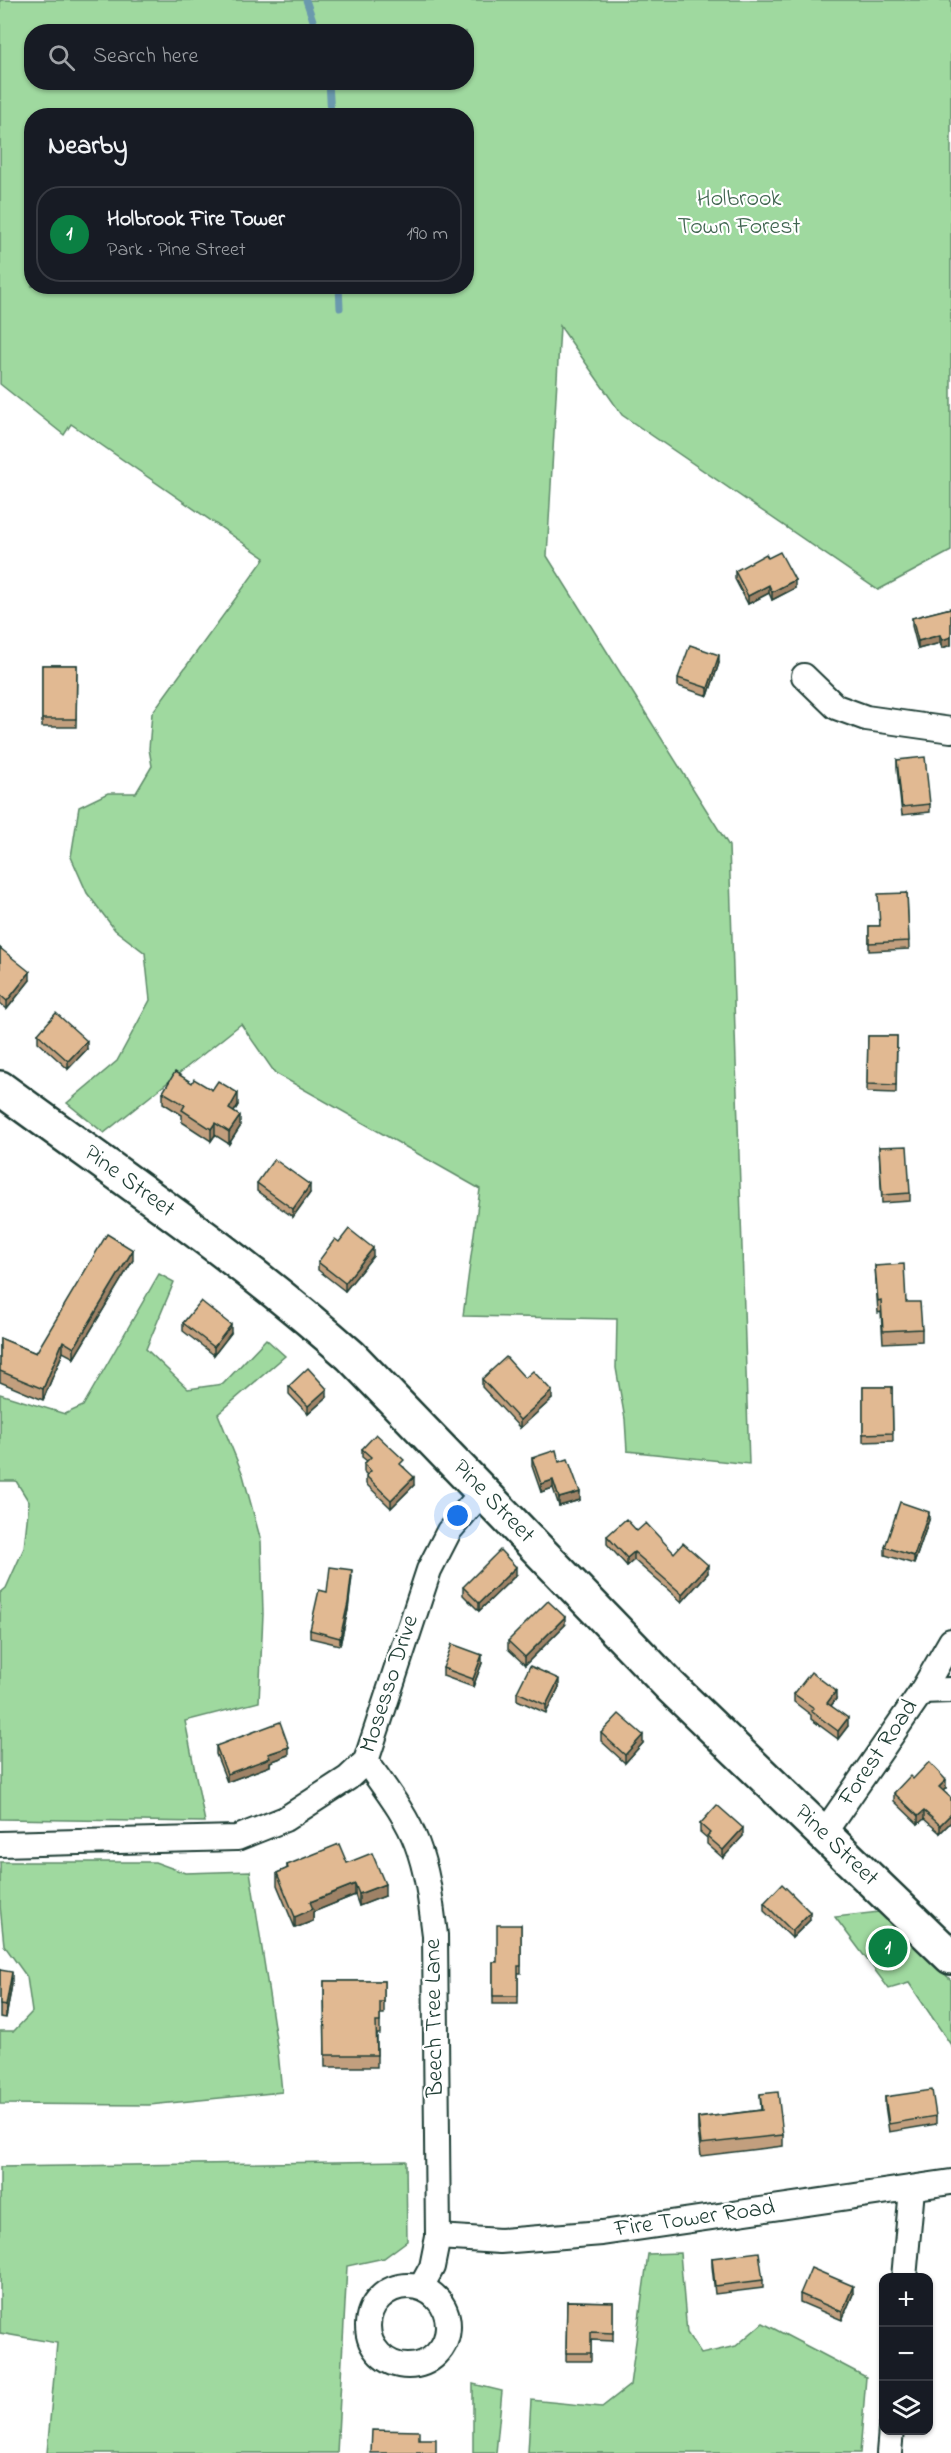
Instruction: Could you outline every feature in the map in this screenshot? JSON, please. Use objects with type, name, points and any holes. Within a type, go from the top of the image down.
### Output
[{"type":"main road","name":"Pine Street","points":[[0,1088],[207,1239],[308,1317],[379,1383],[670,1687],[951,1957]]},
{"type":"street","points":[[804,676],[836,707],[866,718],[951,730]]},
{"type":"street","name":"Mosesso Drive","points":[[0,1844],[237,1838],[285,1819],[348,1778],[366,1761],[429,1570],[449,1531],[483,1491]]},
{"type":"street","name":"Forest Road","points":[[824,1833],[922,1691],[951,1641]]},
{"type":"street","points":[[922,1691],[951,1690]]},
{"type":"street","name":"Beech Tree Lane","points":[[366,1761],[407,1821],[417,1844],[430,1897],[435,1935],[438,2237],[432,2267],[421,2287]]},
{"type":"street","name":"Fire Tower Road","points":[[438,2237],[501,2241],[579,2235],[951,2182]]},
{"type":"street","points":[[904,2273],[912,2189]]},
{"type":"street","points":[[889,2453],[891,2435]]},
{"type":"green space","name":"Holbrook Town Forest","points":[[0,0],[951,0],[951,551],[878,590],[622,415],[560,326],[547,556],[729,846],[749,1464],[627,1451],[625,1419],[616,1368],[617,1319],[463,1316],[480,1189],[275,1073],[241,1024],[104,1133],[67,1103],[117,1061],[150,1000],[145,953],[115,930],[87,893],[71,857],[79,807],[108,793],[136,793],[152,766],[149,749],[152,713],[265,558],[71,424],[64,435],[0,384]]},
{"type":"green space","points":[[159,1274],[174,1282],[146,1349],[188,1389],[223,1384],[266,1339],[285,1356],[218,1414],[243,1475],[261,1541],[263,1614],[259,1702],[185,1721],[205,1822],[0,1819],[0,1593],[6,1588],[24,1548],[29,1502],[16,1481],[0,1481],[0,1394],[65,1414],[83,1406]]},
{"type":"green space","points":[[0,1862],[155,1862],[185,1873],[250,1871],[282,2092],[149,2105],[0,2104],[0,2031],[14,2031],[32,2012],[27,1977],[4,1945],[0,1906]]},
{"type":"green space","points":[[879,1912],[951,1980],[951,2045],[909,1983],[889,1989],[835,1917]]},
{"type":"green space","points":[[406,2161],[407,2241],[384,2258],[347,2266],[337,2453],[47,2453],[57,2343],[0,2333],[0,2167]]},
{"type":"green space","points":[[680,2253],[687,2333],[701,2354],[736,2346],[763,2323],[866,2377],[860,2453],[528,2453],[531,2400],[602,2407],[630,2385],[648,2254]]},
{"type":"green space","points":[[473,2384],[502,2391],[496,2453],[473,2453]]},
{"type":"building","points":[[780,552],[795,580],[772,592],[769,585],[748,596],[735,571],[766,554],[768,558]]},
{"type":"building","points":[[951,608],[951,637],[942,640],[940,635],[918,641],[912,618]]},
{"type":"building","points":[[690,645],[719,655],[708,688],[678,678]]},
{"type":"building","points":[[42,665],[77,665],[76,719],[42,719]]},
{"type":"building","points":[[925,757],[930,804],[902,807],[897,760]]},
{"type":"building","points":[[907,893],[909,941],[869,943],[869,926],[880,926],[878,894]]},
{"type":"building","points":[[0,948],[30,972],[7,1001],[0,995]]},
{"type":"building","points":[[56,1013],[87,1041],[68,1061],[38,1034]]},
{"type":"building","points":[[868,1036],[897,1036],[896,1085],[867,1084]]},
{"type":"building","points":[[175,1072],[192,1083],[194,1079],[212,1090],[218,1081],[238,1093],[229,1109],[240,1116],[229,1132],[215,1123],[211,1129],[182,1110],[185,1105],[163,1092]]},
{"type":"building","points":[[907,1146],[910,1193],[882,1195],[879,1147]]},
{"type":"building","points":[[274,1159],[310,1185],[293,1209],[257,1183]]},
{"type":"building","points":[[349,1229],[373,1248],[345,1283],[318,1262],[335,1239],[339,1242]]},
{"type":"building","points":[[107,1234],[133,1250],[74,1348],[63,1341],[43,1389],[0,1371],[0,1338],[36,1353]]},
{"type":"building","points":[[904,1264],[906,1302],[920,1302],[922,1329],[883,1331],[881,1300],[878,1301],[875,1266]]},
{"type":"building","points":[[201,1301],[231,1325],[214,1347],[183,1323]]},
{"type":"building","points":[[506,1357],[525,1378],[533,1371],[552,1391],[520,1420],[482,1379]]},
{"type":"building","points":[[308,1368],[327,1389],[308,1406],[289,1386]]},
{"type":"building","points":[[863,1387],[892,1387],[893,1433],[863,1434]]},
{"type":"building","points":[[376,1434],[404,1460],[400,1464],[414,1477],[391,1500],[366,1476],[371,1471],[364,1464],[371,1457],[362,1449]]},
{"type":"building","points":[[556,1450],[559,1462],[568,1459],[580,1492],[559,1498],[553,1480],[541,1484],[532,1458]]},
{"type":"building","points":[[900,1502],[929,1512],[914,1556],[885,1547]]},
{"type":"building","points":[[626,1519],[637,1531],[646,1523],[674,1553],[683,1543],[708,1565],[682,1594],[634,1552],[627,1558],[607,1536]]},
{"type":"building","points":[[500,1550],[516,1567],[479,1603],[463,1587]]},
{"type":"building","points":[[330,1567],[352,1570],[340,1638],[310,1630],[319,1590],[327,1592]]},
{"type":"building","points":[[548,1601],[565,1617],[525,1657],[508,1641]]},
{"type":"building","points":[[452,1644],[482,1655],[473,1679],[443,1668]]},
{"type":"building","points":[[530,1666],[559,1679],[546,1705],[517,1692]]},
{"type":"building","points":[[811,1672],[836,1691],[827,1703],[848,1718],[838,1731],[811,1711],[814,1708],[794,1694]]},
{"type":"building","points":[[619,1714],[643,1735],[625,1755],[601,1733]]},
{"type":"building","points":[[280,1722],[289,1747],[268,1754],[270,1758],[227,1774],[216,1746]]},
{"type":"building","points":[[929,1762],[946,1780],[939,1787],[951,1798],[951,1814],[940,1825],[924,1811],[918,1816],[894,1793],[910,1776],[913,1779]]},
{"type":"building","points":[[717,1805],[743,1828],[723,1850],[707,1836],[710,1833],[700,1824]]},
{"type":"building","points":[[339,1844],[347,1863],[372,1853],[385,1884],[359,1894],[355,1884],[310,1902],[313,1909],[295,1917],[277,1873],[288,1868],[287,1865]]},
{"type":"building","points":[[782,1884],[810,1912],[792,1931],[764,1903]]},
{"type":"building","points":[[497,1925],[521,1925],[518,1996],[493,1996],[493,1962],[497,1962]]},
{"type":"building","points":[[0,1970],[12,1972],[6,2006],[0,2005]]},
{"type":"building","points":[[324,1981],[384,1981],[384,2002],[380,2002],[380,2022],[376,2022],[377,2055],[325,2055]]},
{"type":"building","points":[[932,2090],[936,2116],[889,2124],[885,2097]]},
{"type":"building","points":[[778,2092],[783,2135],[701,2144],[698,2118],[762,2110],[760,2094]]},
{"type":"building","points":[[759,2252],[763,2280],[715,2286],[712,2258]]},
{"type":"building","points":[[811,2268],[853,2286],[842,2312],[800,2294]]},
{"type":"building","points":[[567,2301],[613,2302],[613,2333],[591,2332],[591,2353],[566,2353]]},
{"type":"building","points":[[372,2430],[419,2431],[419,2439],[436,2439],[436,2453],[371,2453]]},
{"type":"waterway","points":[[306,0],[314,24]]},
{"type":"waterway","points":[[329,90],[331,108]]},
{"type":"waterway","points":[[339,294],[340,308]]},
{"type":"place","name":"Holbrook Fire Tower","points":[[888,1948]]}]
